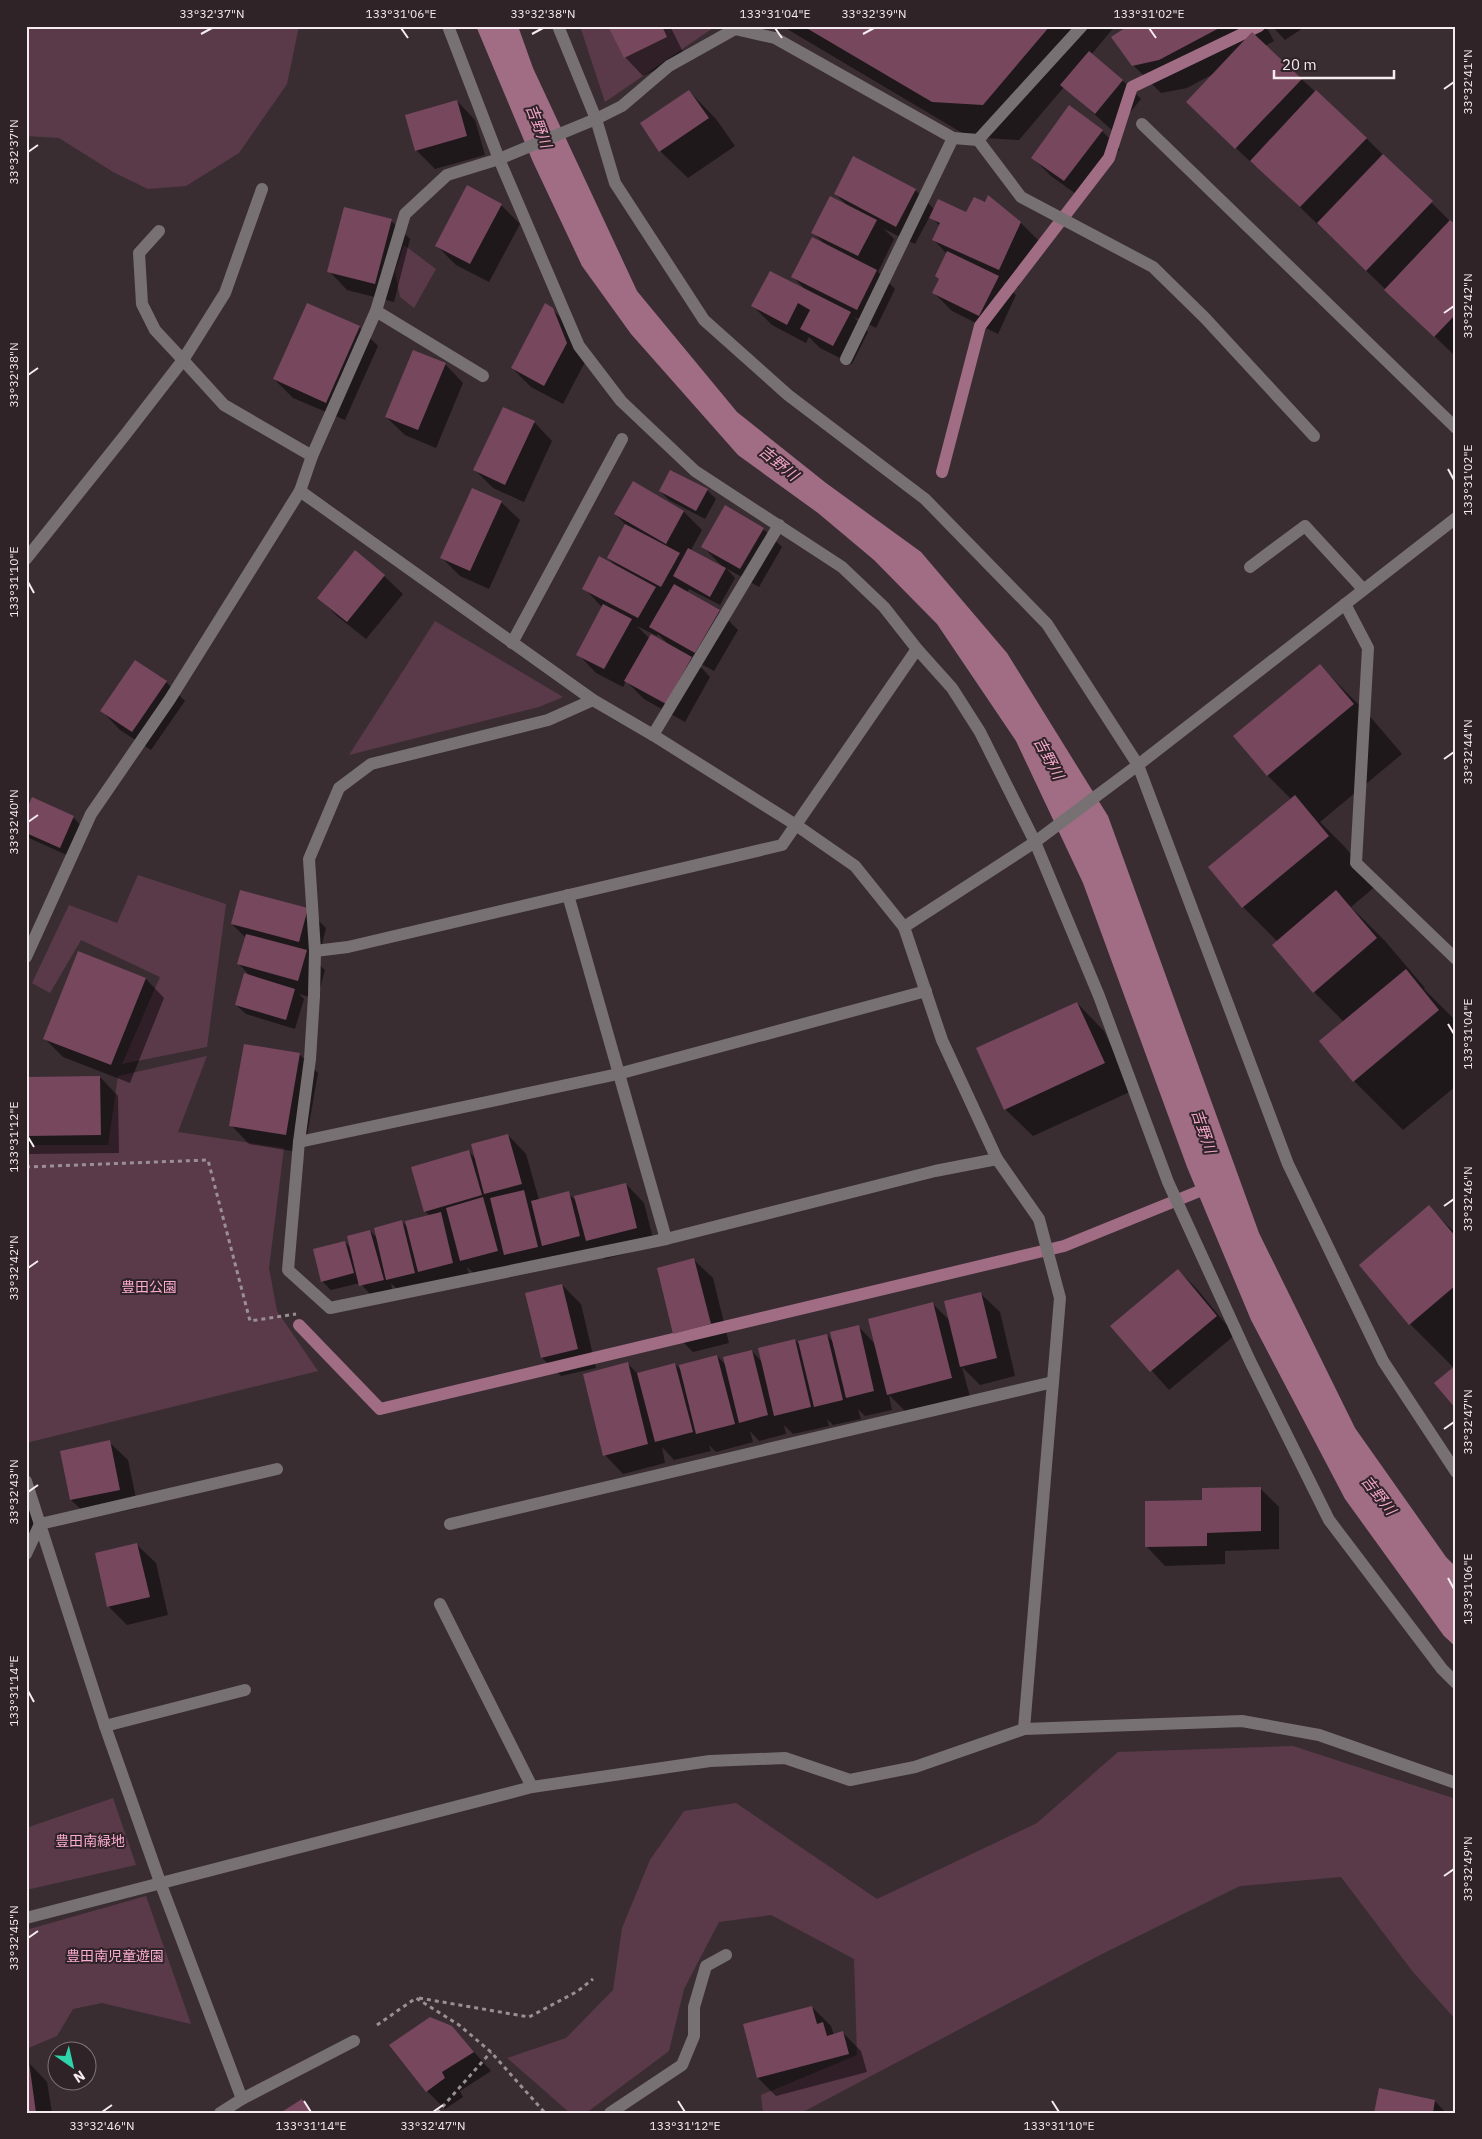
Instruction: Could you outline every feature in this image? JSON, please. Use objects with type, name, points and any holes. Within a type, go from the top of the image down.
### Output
[{"type":"street","points":[[448,26],[499,159],[579,346],[621,401],[696,471],[842,567],[884,607],[917,649],[952,688],[980,732],[1036,842],[1099,996],[1168,1182],[1185,1222],[1250,1361],[1329,1520],[1442,1669],[1456,1683]]},
{"type":"street","points":[[558,26],[596,119],[615,183],[704,320],[788,395],[925,499],[1048,624],[1138,766],[1288,1164],[1383,1361],[1456,1472]]},
{"type":"street","points":[[978,140],[1082,26]]},
{"type":"street","points":[[26,957],[91,814],[170,699],[300,491],[312,456],[376,311],[405,214],[447,175],[499,159],[571,130],[622,106],[669,66],[735,29],[774,38],[954,138],[978,140],[1021,197],[1153,267],[1205,318],[1314,436]]},
{"type":"street","points":[[1142,124],[1456,428]]},
{"type":"street","points":[[846,359],[954,138]]},
{"type":"street","points":[[26,559],[183,360],[225,293],[262,189]]},
{"type":"street","points":[[159,231],[139,253],[142,304],[155,330],[224,406],[312,456]]},
{"type":"street","points":[[376,311],[483,376]]},
{"type":"street","points":[[512,643],[622,439]]},
{"type":"street","points":[[300,491],[592,700],[653,735],[796,825],[855,866],[904,927],[942,1040],[997,1159],[1039,1219],[1060,1298],[1024,1729]]},
{"type":"street","points":[[904,927],[1036,842],[1138,766],[1456,518]]},
{"type":"street","points":[[653,735],[779,525]]},
{"type":"street","points":[[1250,567],[1305,526],[1364,589]]},
{"type":"street","points":[[1346,604],[1368,648],[1356,863],[1456,959]]},
{"type":"street","points":[[315,951],[348,947],[782,845],[917,649]]},
{"type":"street","points":[[592,700],[548,720],[371,764],[340,788],[309,859],[315,951],[310,1059],[299,1142],[288,1270],[330,1308],[666,1239],[935,1171],[997,1159]]},
{"type":"street","points":[[568,895],[666,1239]]},
{"type":"street","points":[[299,1142],[618,1074],[926,991]]},
{"type":"street","points":[[450,1524],[1053,1382]]},
{"type":"street","points":[[40,1524],[277,1469]]},
{"type":"street","points":[[26,1481],[104,1726],[160,1882],[242,2099]]},
{"type":"street","points":[[26,1554],[40,1524]]},
{"type":"street","points":[[440,1604],[532,1787]]},
{"type":"street","points":[[104,1726],[245,1690]]},
{"type":"street","points":[[26,1918],[532,1787],[710,1761],[785,1758],[850,1780],[915,1766],[1024,1729],[1242,1721],[1319,1735],[1456,1783]]},
{"type":"street","points":[[610,2113],[682,2064],[694,2036],[694,2007],[706,1966],[726,1956]]},
{"type":"street","points":[[220,2113],[242,2099],[354,2041]]},
{"type":"path","points":[[26,1167],[208,1160],[250,1321],[298,1314]]},
{"type":"path","points":[[354,2041],[416,1998],[529,2017],[578,1991],[593,1979]]},
{"type":"path","points":[[416,1998],[459,2025],[491,2052],[545,2113]]},
{"type":"path","points":[[437,2113],[491,2052]]},
{"type":"green space","points":[[26,26],[299,26],[287,84],[239,153],[186,186],[148,189],[113,172],[59,138],[26,136]]},
{"type":"green space","points":[[580,26],[716,26],[605,102]]},
{"type":"green space","points":[[404,245],[436,269],[414,308],[400,297],[395,272]]},
{"type":"green space","points":[[435,621],[563,697],[539,707],[349,755]]},
{"type":"green space","points":[[138,875],[226,904],[207,1047],[122,1064],[160,977],[81,940],[50,993],[32,983],[69,905],[117,923]]},
{"type":"green space","name":"豊田公園","points":[[207,1056],[178,1132],[284,1148],[269,1268],[277,1311],[318,1371],[26,1443],[26,1145],[108,1145],[118,1076]]},
{"type":"green space","points":[[1293,1746],[1456,1799],[1456,2020],[1413,1972],[1341,1877],[1240,1886],[1102,1954],[801,2113],[763,2113],[761,2095],[857,2055],[854,1959],[771,1915],[719,1922],[684,1989],[669,2051],[586,2113],[570,2113],[507,2058],[566,2038],[613,1990],[622,1928],[650,1860],[684,1811],[736,1803],[877,1899],[1037,1823],[1118,1752]]},
{"type":"green space","name":"豊田南緑地","points":[[113,1798],[136,1865],[26,1890],[26,1828]]},
{"type":"green space","name":"豊田南児童遊園","points":[[146,1896],[191,2024],[102,2003],[73,2009],[57,2036],[26,2049],[26,1930]]},
{"type":"water","name":"吉野川","points":[[476,26],[518,26],[533,68],[637,291],[737,412],[826,483],[921,552],[1007,653],[1108,816],[1259,1233],[1355,1428],[1446,1557],[1456,1567],[1456,1647],[1444,1636],[1345,1499],[1251,1320],[1187,1167],[1083,883],[1016,741],[937,624],[874,560],[818,513],[738,455],[631,334],[582,266],[533,162]]},
{"type":"building","points":[[608,26],[662,26],[667,37],[624,58]]},
{"type":"building","points":[[803,26],[1050,26],[983,105],[932,102]]},
{"type":"building","points":[[1128,26],[1223,26],[1159,60],[1132,66],[1111,37]]},
{"type":"building","points":[[1252,32],[1302,79],[1235,149],[1186,102]]},
{"type":"building","points":[[1089,51],[1123,80],[1095,114],[1060,85]]},
{"type":"building","points":[[689,90],[709,118],[659,152],[640,123]]},
{"type":"building","points":[[1316,90],[1367,138],[1300,207],[1250,161]]},
{"type":"building","points":[[457,100],[467,136],[415,151],[405,115]]},
{"type":"building","points":[[1069,105],[1103,130],[1064,181],[1031,158]]},
{"type":"building","points":[[1383,154],[1433,201],[1366,271],[1317,223]]},
{"type":"building","points":[[853,156],[916,189],[896,227],[834,194]]},
{"type":"building","points":[[467,185],[502,204],[470,264],[435,246]]},
{"type":"building","points":[[988,195],[1021,222],[999,270],[932,240],[940,223],[929,218],[938,199],[966,212],[974,197],[985,202]]},
{"type":"building","points":[[830,196],[877,220],[858,256],[811,233]]},
{"type":"building","points":[[344,207],[392,219],[375,284],[327,272]]},
{"type":"building","points":[[1450,220],[1456,225],[1456,314],[1434,337],[1384,290]]},
{"type":"building","points":[[812,237],[877,270],[857,310],[791,277]]},
{"type":"building","points":[[947,251],[999,276],[979,316],[932,293],[939,279],[935,276]]},
{"type":"building","points":[[770,271],[851,312],[833,346],[800,329],[810,310],[798,303],[787,325],[751,306]]},
{"type":"building","points":[[307,303],[360,326],[326,403],[273,379]]},
{"type":"building","points":[[545,303],[553,308],[567,343],[544,386],[511,368]]},
{"type":"building","points":[[413,350],[446,363],[418,430],[385,417]]},
{"type":"building","points":[[503,407],[535,421],[505,485],[473,470]]},
{"type":"building","points":[[670,470],[708,489],[696,511],[659,491]]},
{"type":"building","points":[[633,481],[684,511],[666,544],[614,514]]},
{"type":"building","points":[[472,488],[502,501],[470,571],[440,558]]},
{"type":"building","points":[[725,505],[764,528],[740,569],[701,547]]},
{"type":"building","points":[[625,524],[680,553],[661,587],[607,558]]},
{"type":"building","points":[[688,548],[726,568],[710,597],[673,576]]},
{"type":"building","points":[[355,550],[385,575],[347,622],[317,598]]},
{"type":"building","points":[[599,556],[656,587],[638,618],[582,589]]},
{"type":"building","points":[[674,584],[720,610],[695,653],[649,627]]},
{"type":"building","points":[[603,604],[632,619],[604,669],[576,655]]},
{"type":"building","points":[[651,634],[692,657],[666,704],[624,681]]},
{"type":"building","points":[[135,660],[167,681],[132,732],[100,711]]},
{"type":"building","points":[[1320,664],[1354,704],[1267,776],[1233,736]]},
{"type":"building","points":[[1295,795],[1329,836],[1242,908],[1208,867]]},
{"type":"building","points":[[32,797],[74,816],[60,848],[26,833],[26,811]]},
{"type":"building","points":[[240,890],[308,908],[299,942],[231,924]]},
{"type":"building","points":[[1336,890],[1377,938],[1313,993],[1272,945]]},
{"type":"building","points":[[246,934],[307,950],[298,981],[237,964]]},
{"type":"building","points":[[78,951],[146,978],[111,1065],[43,1039]]},
{"type":"building","points":[[1406,969],[1439,1010],[1353,1082],[1319,1041]]},
{"type":"building","points":[[244,973],[295,989],[286,1020],[235,1005]]},
{"type":"building","points":[[1077,1002],[1105,1063],[1004,1110],[976,1048]]},
{"type":"building","points":[[244,1044],[300,1053],[286,1135],[229,1126]]},
{"type":"building","points":[[100,1076],[101,1135],[26,1136],[26,1077]]},
{"type":"building","points":[[508,1134],[522,1184],[484,1194],[471,1144]]},
{"type":"building","points":[[469,1150],[482,1195],[424,1212],[411,1167]]},
{"type":"building","points":[[626,1183],[637,1228],[586,1241],[574,1196]]},
{"type":"building","points":[[524,1190],[538,1247],[504,1255],[490,1198]]},
{"type":"building","points":[[569,1191],[580,1236],[542,1246],[531,1201]]},
{"type":"building","points":[[483,1197],[498,1251],[460,1261],[446,1208]]},
{"type":"building","points":[[1429,1205],[1456,1237],[1456,1285],[1409,1325],[1359,1265]]},
{"type":"building","points":[[441,1212],[453,1263],[418,1272],[405,1221]]},
{"type":"building","points":[[402,1220],[415,1273],[386,1280],[374,1228]]},
{"type":"building","points":[[370,1230],[384,1280],[359,1286],[347,1236]]},
{"type":"building","points":[[345,1241],[354,1273],[321,1282],[313,1249]]},
{"type":"building","points":[[694,1258],[711,1324],[673,1334],[657,1268]]},
{"type":"building","points":[[1178,1269],[1217,1316],[1150,1372],[1110,1326]]},
{"type":"building","points":[[562,1284],[578,1349],[541,1358],[525,1293]]},
{"type":"building","points":[[981,1292],[997,1358],[960,1367],[944,1301]]},
{"type":"building","points":[[933,1302],[952,1378],[887,1395],[868,1319]]},
{"type":"building","points":[[859,1325],[874,1391],[846,1398],[830,1332]]},
{"type":"building","points":[[827,1334],[843,1400],[814,1407],[798,1341]]},
{"type":"building","points":[[795,1339],[811,1407],[774,1416],[758,1348]]},
{"type":"building","points":[[752,1350],[768,1415],[739,1423],[723,1357]]},
{"type":"building","points":[[717,1355],[735,1424],[696,1434],[679,1365]]},
{"type":"building","points":[[628,1362],[648,1444],[603,1456],[583,1374]]},
{"type":"building","points":[[675,1363],[693,1432],[655,1442],[637,1373]]},
{"type":"building","points":[[1456,1365],[1456,1409],[1434,1383]]},
{"type":"building","points":[[110,1440],[120,1490],[70,1500],[60,1451]]},
{"type":"building","points":[[1261,1487],[1261,1531],[1207,1533],[1207,1546],[1145,1547],[1145,1501],[1202,1500],[1202,1488]]},
{"type":"building","points":[[137,1543],[150,1597],[107,1607],[95,1553]]},
{"type":"building","points":[[812,2006],[817,2024],[823,2022],[827,2036],[843,2031],[849,2054],[757,2078],[743,2024]]},
{"type":"building","points":[[430,2017],[452,2026],[474,2052],[442,2072],[445,2078],[426,2092],[389,2045]]},
{"type":"building","points":[[26,2062],[29,2062],[36,2113],[26,2113]]},
{"type":"building","points":[[1379,2088],[1435,2100],[1433,2113],[1374,2113]]},
{"type":"building","points":[[302,2099],[311,2113],[280,2113]]},
{"type":"waterway","points":[[942,472],[980,326],[1109,158],[1132,87],[1259,26]]},
{"type":"waterway","points":[[299,1325],[380,1409],[1064,1246],[1212,1186]]}]
